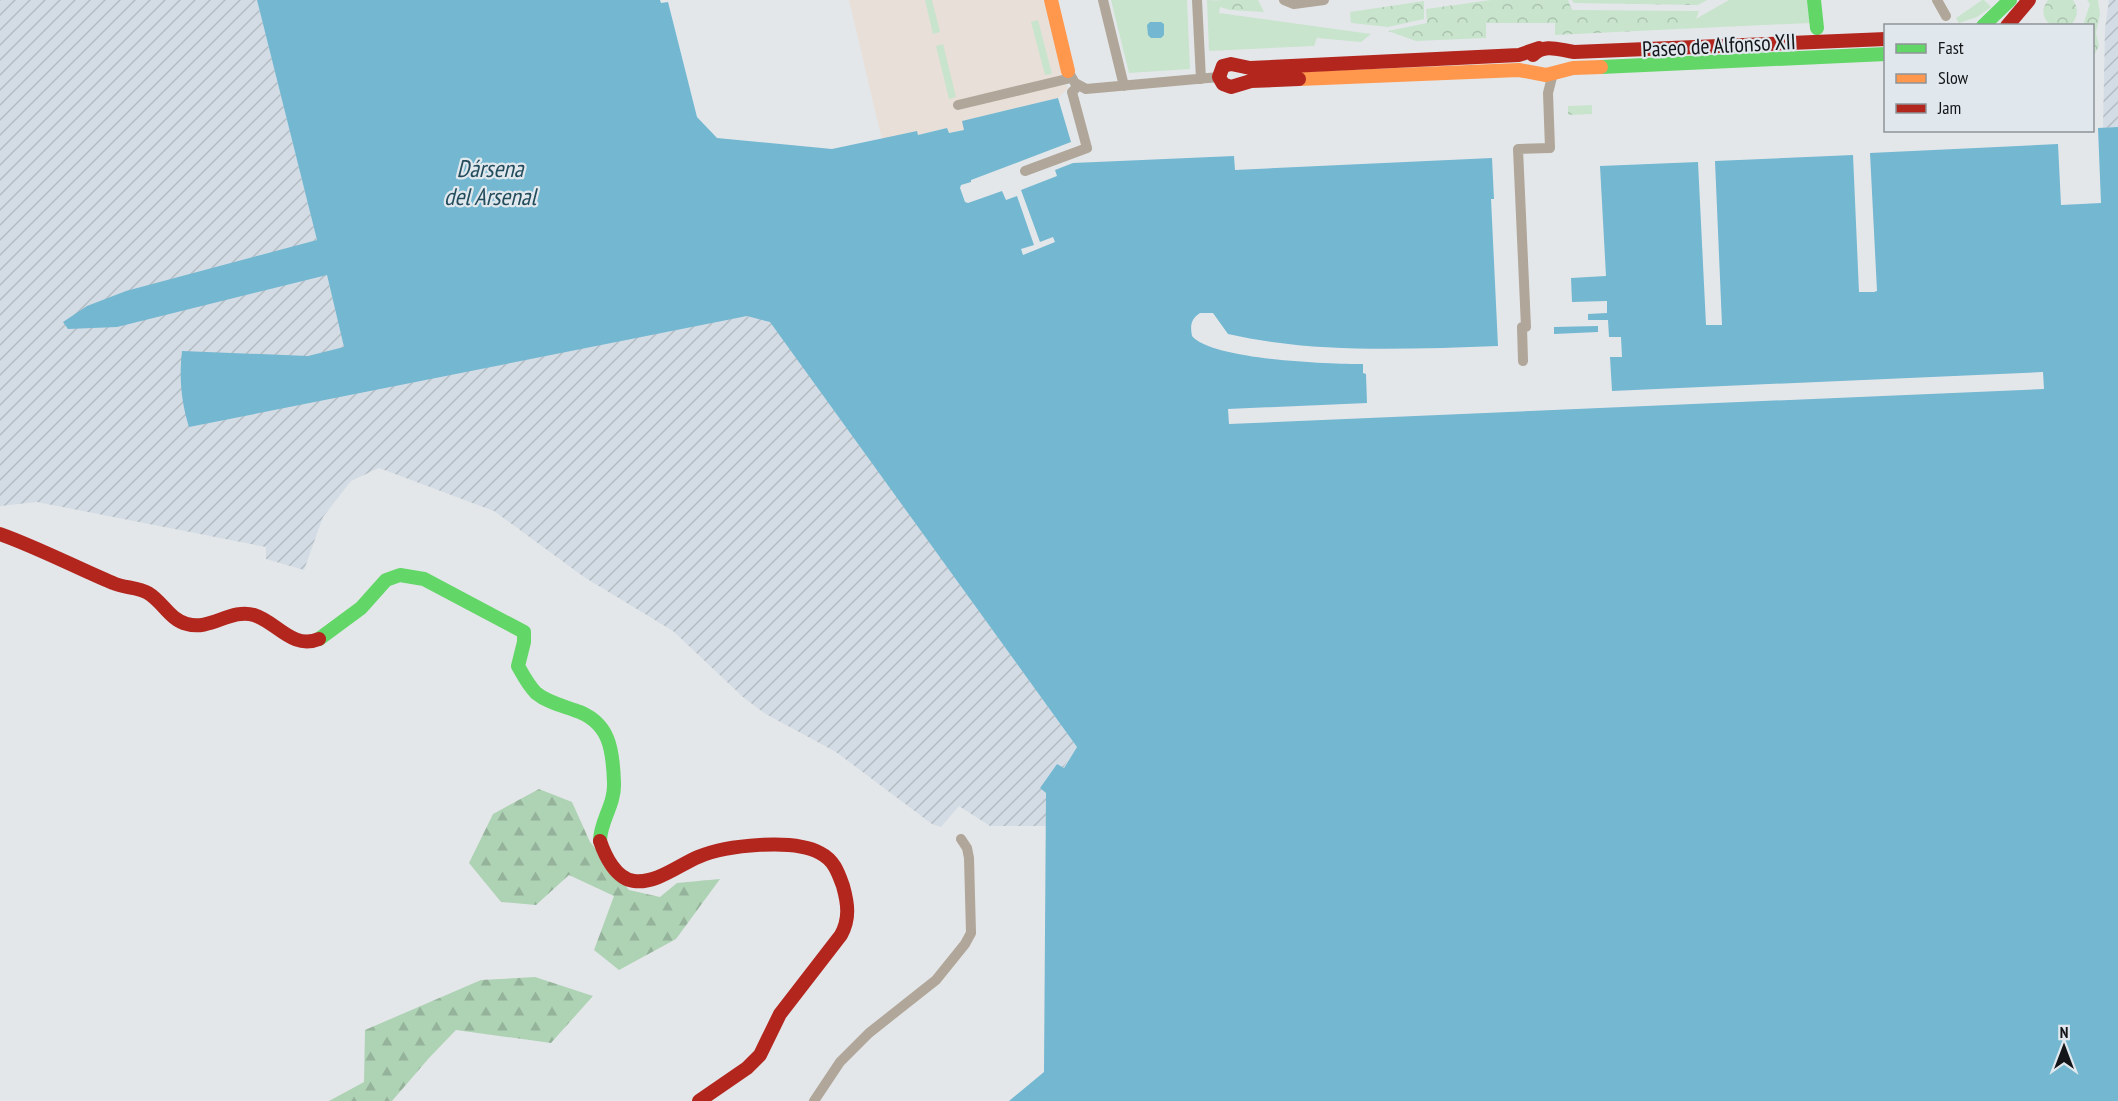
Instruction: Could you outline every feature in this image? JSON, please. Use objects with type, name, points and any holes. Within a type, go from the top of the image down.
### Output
[{"type":"main road","points":[[1051,0],[1072,78]]},
{"type":"main road","points":[[1809,57],[1809,41],[1817,28],[1814,0]]},
{"type":"main road","points":[[1985,24],[2010,0]]},
{"type":"main road","points":[[2009,24],[2029,0]]},
{"type":"main road","points":[[1817,28],[1832,40]]},
{"type":"main road","name":"Paseo de Alfonso XII","points":[[1237,66],[1250,68],[1519,55],[1546,48],[1574,52],[1884,39]]},
{"type":"main road","points":[[1546,48],[1558,54],[1560,59],[1560,64],[1547,73],[1532,67],[1531,62],[1533,54],[1546,48]]},
{"type":"main road","name":"Paseo de Alfonso XII","points":[[1237,85],[1251,81],[1511,70],[1547,73],[1574,68],[1884,54]]},
{"type":"main road","points":[[1226,65],[1237,66],[1241,70],[1242,77],[1237,85],[1226,86],[1219,77],[1220,71],[1226,65]]},
{"type":"main road","points":[[0,534],[119,586],[146,592],[159,601],[176,619],[187,625],[209,626],[249,613],[263,618],[292,639],[308,642],[321,638],[362,607],[382,582],[395,575],[408,574],[424,579],[524,632],[518,666],[530,687],[541,697],[593,718],[603,729],[608,742],[614,790],[611,804],[599,832],[599,840],[605,855],[624,878],[635,882],[648,880],[708,853],[767,846],[796,846],[817,850],[838,871],[848,910],[848,921],[839,937],[779,1015],[760,1055],[748,1067],[712,1089],[699,1101]]},
{"type":"street","points":[[1103,0],[1124,86]]},
{"type":"street","points":[[1197,0],[1201,79]]},
{"type":"street","points":[[1284,0],[1294,4],[1324,0]]},
{"type":"street","points":[[1937,0],[1946,16]]},
{"type":"street","points":[[1523,361],[1522,327],[1526,327],[1518,149],[1550,148],[1547,73]]},
{"type":"street","points":[[1072,78],[1086,89],[1219,77]]},
{"type":"street","points":[[958,105],[1072,78]]},
{"type":"street","points":[[1025,171],[1087,148],[1072,92],[1072,78]]},
{"type":"street","points":[[814,1101],[840,1062],[869,1033],[936,980],[965,944],[971,933],[970,878],[967,848],[961,839]]},
{"type":"shaded area","points":[[0,0],[257,0],[317,240],[301,245],[327,275],[344,347],[747,316],[770,321],[1077,747],[1063,768],[1057,764],[1040,788],[1046,793],[1046,826],[990,826],[959,806],[941,827],[932,824],[836,752],[764,713],[743,697],[673,631],[584,577],[494,511],[379,468],[351,481],[323,517],[304,570],[266,559],[266,547],[37,502],[0,506]]},
{"type":"shaded area","points":[[849,0],[1043,0],[1061,72],[1068,88],[1058,98],[963,121],[964,130],[948,133],[946,128],[882,140]]},
{"type":"shaded area","points":[[2109,0],[2118,0],[2118,127],[2103,128],[2105,29]]},
{"type":"green space","points":[[925,0],[932,0],[940,32],[933,34]]},
{"type":"green space","points":[[1111,0],[1187,0],[1190,69],[1129,73]]},
{"type":"green space","points":[[1207,0],[1227,1],[1230,10],[1220,7],[1219,13],[1371,34],[1361,42],[1317,38],[1314,46],[1209,51]]},
{"type":"green space","points":[[1215,0],[1258,0],[1264,12],[1230,10],[1227,2]]},
{"type":"green space","points":[[1491,0],[1568,0],[1572,10],[1699,11],[1696,19],[1678,29],[1555,35],[1555,23],[1486,23],[1486,38],[1416,41],[1388,31],[1427,23],[1426,9]]},
{"type":"green space","points":[[1572,0],[1707,0],[1698,5],[1574,3]]},
{"type":"green space","points":[[1729,0],[1808,0],[1810,23],[1678,29]]},
{"type":"green space","points":[[1982,0],[1991,7],[1977,17],[1959,23],[1956,18]]},
{"type":"green space","points":[[2048,0],[2073,0],[2077,13],[2072,24],[2050,24],[2044,16]]},
{"type":"green space","points":[[2087,0],[2098,0],[2100,14],[2096,33],[2099,46],[2094,55],[2094,24],[2083,24],[2090,4]]},
{"type":"green space","points":[[1424,1],[1424,19],[1388,27],[1351,23],[1350,12]]},
{"type":"green space","points":[[1038,20],[1052,74],[1045,75],[1031,22]]},
{"type":"green space","points":[[943,44],[956,97],[949,99],[936,46]]},
{"type":"green space","points":[[1592,105],[1592,114],[1568,115],[1568,106]]},
{"type":"green space","points":[[539,789],[572,802],[590,842],[629,890],[660,897],[677,883],[720,879],[676,939],[619,970],[594,950],[614,896],[569,875],[536,905],[501,902],[469,863],[493,814]]},
{"type":"green space","points":[[535,977],[593,996],[551,1043],[456,1030],[392,1101],[329,1101],[364,1082],[365,1030],[481,980]]},
{"type":"water","name":"Dársena del Arsenal","points":[[257,0],[660,0],[661,3],[668,2],[697,117],[717,138],[832,149],[917,131],[918,135],[947,128],[949,133],[964,130],[962,121],[1058,98],[1071,142],[971,180],[961,185],[960,188],[965,202],[968,203],[1002,191],[1006,200],[1017,196],[1034,245],[1021,249],[1023,255],[1055,242],[1053,237],[1040,242],[1021,190],[1057,176],[1055,170],[1073,163],[1234,156],[1235,170],[1492,158],[1494,199],[1491,199],[1498,346],[1362,349],[1295,345],[1228,334],[1213,313],[1200,313],[1193,320],[1191,332],[1192,336],[1204,344],[1222,350],[1272,359],[1363,364],[1363,373],[1366,374],[1367,403],[1228,409],[1229,424],[2044,389],[2043,372],[1612,391],[1610,357],[1622,357],[1621,337],[1609,337],[1608,320],[1588,320],[1588,314],[1607,313],[1607,301],[1572,302],[1571,278],[1606,276],[1600,166],[1698,162],[1706,325],[1722,325],[1715,161],[1853,155],[1859,292],[1874,292],[1877,291],[1870,153],[2058,144],[2061,205],[2101,203],[2098,128],[2118,127],[2118,1101],[1009,1101],[1044,1072],[1046,793],[1040,788],[1057,764],[1064,768],[1077,747],[770,322],[747,316],[189,427],[181,389],[182,351],[308,356],[344,347],[327,275],[117,327],[68,329],[63,322],[87,306],[126,291],[317,240]]},
{"type":"water","points":[[1150,22],[1164,24],[1164,35],[1161,38],[1151,38],[1148,35],[1147,25]]},
{"type":"water","points":[[1598,326],[1598,332],[1554,334],[1554,327]]},
{"type":"traffic: fast","points":[[1814,0],[1817,28]]},
{"type":"traffic: fast","points":[[1985,24],[2010,0]]},
{"type":"traffic: fast","points":[[1601,67],[1884,54]]},
{"type":"traffic: fast","points":[[319,639],[361,608],[386,580],[400,575],[424,579],[524,632],[518,666],[531,687],[545,699],[586,715],[595,721],[607,738],[612,759],[614,791],[602,827],[600,841]]},
{"type":"traffic: slow","points":[[1051,0],[1068,71]]},
{"type":"traffic: slow","points":[[1299,79],[1519,70],[1546,75],[1573,68],[1601,67]]},
{"type":"traffic: jam","points":[[2009,24],[2029,0]]},
{"type":"traffic: jam","points":[[1533,55],[1547,48],[1574,52],[1884,39]]},
{"type":"traffic: jam","points":[[1299,79],[1251,81],[1231,87],[1223,84],[1219,77],[1223,66],[1231,64],[1250,68],[1519,55],[1539,48]]},
{"type":"traffic: jam","points":[[0,534],[113,583],[144,591],[176,619],[187,624],[204,625],[237,614],[254,615],[301,641],[319,639]]},
{"type":"traffic: jam","points":[[600,841],[608,860],[617,871],[634,881],[651,880],[710,853],[760,845],[794,846],[820,853],[832,863],[841,881],[847,911],[846,923],[841,935],[780,1014],[760,1055],[747,1068],[699,1101]]}]
